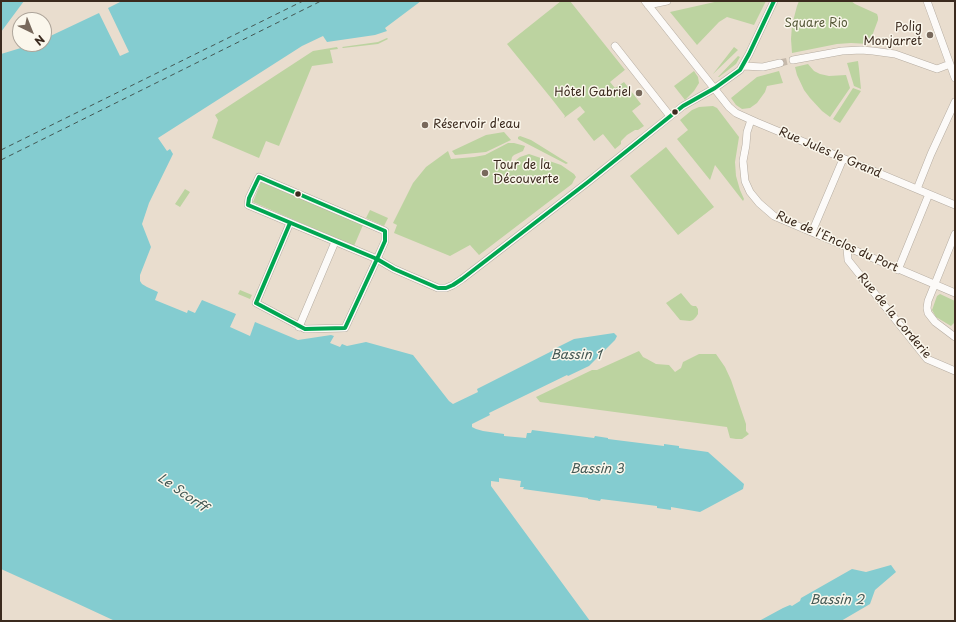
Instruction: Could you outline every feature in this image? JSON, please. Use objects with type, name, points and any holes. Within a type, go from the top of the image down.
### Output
[{"type":"street","points":[[647,3],[667,1]]},
{"type":"street","points":[[290,223],[256,303],[299,327],[305,329],[345,328],[377,259],[385,241],[384,231],[258,177],[249,198],[248,205],[377,259],[394,269],[430,285],[438,288],[446,288],[453,285],[588,182],[683,106],[715,88],[740,70],[774,1]]},
{"type":"street","points":[[927,1],[955,78]]},
{"type":"street","name":"Rue Jules le Grand","points":[[647,3],[729,107],[736,113],[955,205]]},
{"type":"street","points":[[615,46],[670,116]]},
{"type":"street","points":[[793,60],[842,51],[873,50],[895,54],[937,69],[950,64]]},
{"type":"street","points":[[743,66],[763,67],[780,63]]},
{"type":"street","points":[[917,189],[955,102]]},
{"type":"street","name":"Rue de l'Enclos du Port","points":[[751,120],[747,132],[743,161],[745,181],[750,192],[759,203],[774,216],[955,294]]},
{"type":"street","points":[[812,232],[844,159]]},
{"type":"street","points":[[898,270],[929,194]]},
{"type":"street","points":[[955,234],[928,301],[927,308],[928,313],[935,322],[955,337]]},
{"type":"street","points":[[299,327],[335,242]]},
{"type":"street","name":"Rue de la Corderie","points":[[847,248],[848,260],[927,359],[955,371]]},
{"type":"green space","points":[[561,1],[570,1],[625,70],[610,82],[615,88],[624,82],[641,104],[632,111],[644,126],[627,135],[621,141],[621,144],[615,149],[603,134],[594,141],[577,119],[585,112],[580,106],[564,118],[565,116],[507,44]]},
{"type":"green space","points":[[719,1],[766,1],[754,25],[727,17],[719,22],[697,45],[670,12]]},
{"type":"green space","name":"Square Rio","points":[[799,1],[851,1],[877,14],[878,20],[869,44],[837,44],[792,53],[792,25]]},
{"type":"green space","points":[[387,38],[388,39],[378,44],[342,47],[378,42]]},
{"type":"green space","points":[[337,47],[338,49],[330,50],[333,63],[312,66],[279,146],[266,141],[259,158],[212,138],[218,120],[215,115],[313,51]]},
{"type":"green space","points":[[734,47],[738,50],[713,74]]},
{"type":"green space","points":[[738,56],[740,57],[736,64],[718,77]]},
{"type":"green space","points":[[858,61],[861,89],[854,86],[847,63]]},
{"type":"green space","points":[[808,64],[814,71],[820,74],[829,76],[846,75],[850,88],[830,117],[810,98],[804,90],[797,75],[795,67]]},
{"type":"green space","points":[[694,71],[698,77],[699,83],[694,91],[685,100],[674,86]]},
{"type":"green space","points":[[779,71],[783,83],[767,86],[765,92],[757,103],[750,108],[742,109],[736,105],[731,98],[757,77]]},
{"type":"green space","points":[[853,88],[861,91],[840,123],[833,119]]},
{"type":"green space","points":[[713,106],[717,108],[739,137],[735,162],[736,176],[744,199],[743,201],[715,165],[710,180],[677,139],[688,130],[680,120],[692,110],[699,107]]},
{"type":"green space","points":[[504,132],[511,140],[486,152],[455,155],[452,151],[486,135]]},
{"type":"green space","points":[[520,136],[531,140],[568,163],[566,164],[518,139]]},
{"type":"green space","points":[[508,143],[525,146],[523,151],[512,157],[511,162],[516,164],[515,161],[520,157],[529,154],[561,165],[576,177],[572,184],[479,255],[470,245],[450,256],[394,233],[397,225],[393,223],[413,183],[426,167],[448,151],[451,159],[474,157],[485,155]]},
{"type":"green space","points":[[666,147],[714,207],[678,235],[630,176]]},
{"type":"green space","points":[[261,182],[363,225],[354,246],[253,202]]},
{"type":"green space","points":[[185,189],[190,192],[180,207],[175,204]]},
{"type":"green space","points":[[370,210],[388,218],[384,226],[366,218]]},
{"type":"green space","points":[[240,290],[252,295],[250,299],[238,294]]},
{"type":"green space","points":[[681,293],[691,305],[696,306],[698,309],[698,314],[693,320],[680,320],[666,303]]},
{"type":"green space","points":[[940,294],[955,301],[955,322],[951,326],[936,317],[932,310],[937,296]]},
{"type":"green space","points":[[639,351],[643,357],[656,364],[669,365],[675,372],[681,368],[683,362],[699,354],[716,354],[725,367],[731,380],[746,424],[746,431],[749,434],[742,439],[730,438],[727,427],[540,402],[536,397],[592,370],[597,370]]},
{"type":"water","points":[[1,1],[24,1],[16,12],[12,12],[12,17],[1,32]]},
{"type":"water","points":[[122,1],[421,1],[385,28],[387,31],[375,35],[327,42],[323,36],[302,46],[158,138],[167,151],[170,149],[173,154],[149,203],[142,224],[151,247],[140,275],[140,281],[142,284],[158,292],[155,300],[187,313],[188,310],[195,313],[202,300],[236,314],[230,327],[250,336],[255,322],[298,340],[331,335],[334,336],[330,343],[340,347],[342,344],[347,346],[366,342],[413,355],[449,401],[453,404],[478,392],[477,389],[574,339],[614,333],[617,336],[615,340],[589,366],[568,376],[567,375],[489,413],[490,415],[472,424],[472,427],[483,431],[504,434],[504,436],[526,438],[527,433],[531,433],[532,430],[594,438],[595,436],[664,446],[664,444],[679,446],[679,448],[708,452],[744,484],[743,489],[700,512],[671,507],[671,510],[657,508],[657,506],[601,499],[600,501],[523,489],[524,487],[520,487],[521,481],[499,478],[499,482],[491,481],[491,486],[590,621],[115,621],[1,569],[1,54],[12,51],[12,52],[52,52],[52,35],[99,13],[120,56],[129,52],[108,8]]},
{"type":"water","name":"Bassin 2","points":[[891,565],[896,572],[875,590],[870,604],[841,621],[759,621],[783,608],[790,605],[792,606],[800,601],[801,598],[852,569],[866,572]]},
{"type":"ferry route","points":[[1,150],[303,1]]},
{"type":"ferry route","points":[[1,160],[321,1]]},
{"type":"tunnel","points":[[780,63],[793,60]]},
{"type":"transit line","points":[[290,223],[256,303],[305,329],[345,328],[377,259],[385,241],[385,231],[259,177],[249,198],[248,205],[377,259],[394,269],[438,288],[446,288],[453,285],[588,182],[683,106],[715,88],[740,70],[774,1]]},
{"type":"place","name":"Polig Monjarret","points":[[930,35]]},
{"type":"place","name":"Hôtel Gabriel","points":[[639,93]]},
{"type":"place","name":"Réservoir d'eau","points":[[425,125]]},
{"type":"place","name":"Tour de la Découverte","points":[[485,173]]},
{"type":"water label","name":"Bassin 1","points":[[576,355]]},
{"type":"water label","name":"Bassin 3","points":[[597,469]]},
{"type":"water label","name":"Le Scorff","points":[[182,493]]}]
